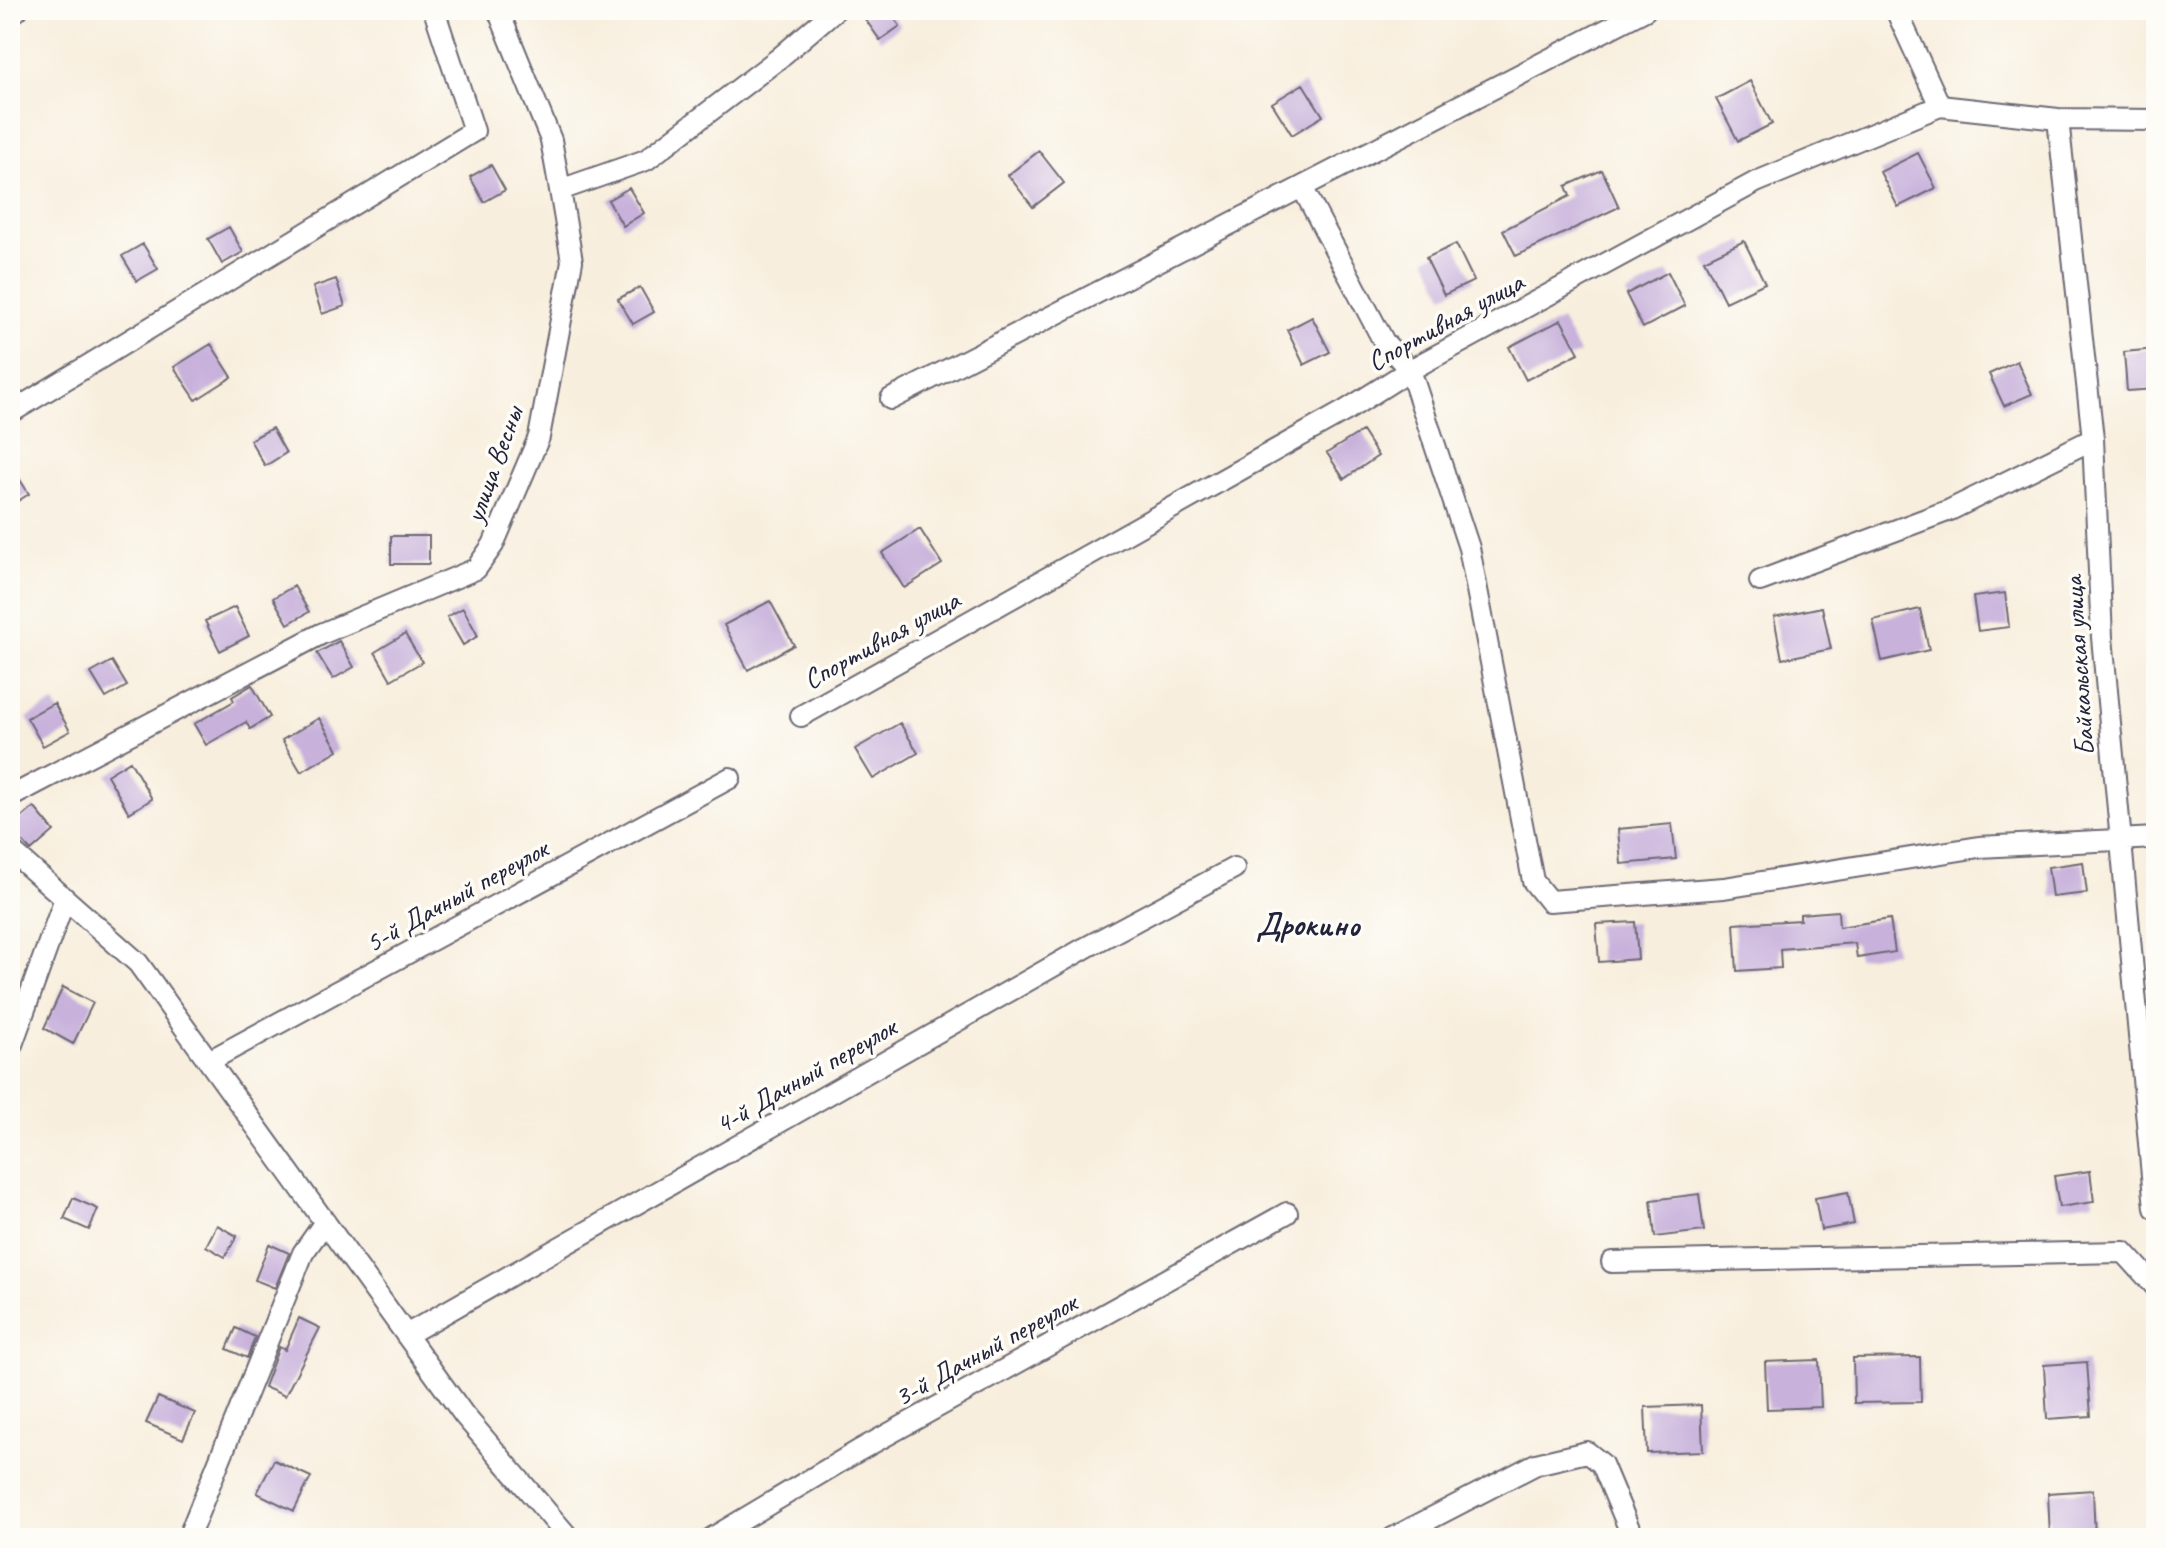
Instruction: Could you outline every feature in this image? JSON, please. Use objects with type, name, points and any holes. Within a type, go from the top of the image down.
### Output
[{"type":"street","points":[[10,15],[17,10]]},
{"type":"street","name":"улица Весны","points":[[10,797],[321,634],[476,569],[493,545],[539,437],[572,261],[551,140],[498,10]]},
{"type":"street","points":[[560,190],[646,160],[778,59],[835,10]]},
{"type":"street","points":[[891,399],[1645,10]]},
{"type":"street","points":[[1896,10],[1940,106]]},
{"type":"street","points":[[10,413],[474,131],[435,13]]},
{"type":"street","name":"Спортивная улица","points":[[801,716],[1345,411],[1410,370],[1756,182],[1940,106],[2058,119],[2156,120]]},
{"type":"street","name":"Байкальская улица","points":[[2058,119],[2093,439],[2102,637],[2155,1208]]},
{"type":"street","points":[[1302,187],[1384,342],[1410,370],[1469,548],[1533,881],[1549,901],[1724,888],[1979,847],[2156,838]]},
{"type":"street","points":[[1760,581],[1950,510],[2093,439]]},
{"type":"street","name":"5-й Дачный переулок","points":[[209,1061],[730,778]]},
{"type":"street","points":[[10,850],[64,901],[101,928],[138,963],[464,1415],[569,1538]]},
{"type":"street","name":"4-й Дачный переулок","points":[[406,1335],[1085,948],[1234,868]]},
{"type":"street","points":[[10,1050],[64,901]]},
{"type":"street","name":"3-й Дачный переулок","points":[[712,1538],[858,1451],[1287,1213]]},
{"type":"street","points":[[188,1538],[303,1253],[325,1222]]},
{"type":"street","points":[[1612,1262],[2124,1252],[2156,1287]]},
{"type":"street","points":[[1393,1538],[1536,1464],[1587,1452],[1602,1464],[1633,1538]]},
{"type":"building","points":[[872,10],[888,10],[900,26],[880,40],[863,16]]},
{"type":"building","points":[[1750,81],[1772,124],[1738,141],[1716,99]]},
{"type":"building","points":[[1303,84],[1323,116],[1292,135],[1272,103]]},
{"type":"building","points":[[1039,151],[1064,183],[1033,207],[1008,175]]},
{"type":"building","points":[[1918,153],[1936,188],[1898,207],[1880,172]]},
{"type":"building","points":[[491,165],[505,190],[484,202],[470,177]]},
{"type":"building","points":[[1602,170],[1619,207],[1516,256],[1503,230],[1570,196],[1566,186]]},
{"type":"building","points":[[629,188],[644,213],[623,226],[608,200]]},
{"type":"building","points":[[229,227],[243,252],[222,264],[208,239]]},
{"type":"building","points":[[1744,241],[1765,283],[1725,302],[1704,260]]},
{"type":"building","points":[[143,244],[158,269],[137,281],[122,256]]},
{"type":"building","points":[[1456,244],[1474,281],[1444,295],[1426,258]]},
{"type":"building","points":[[1668,272],[1685,306],[1643,328],[1626,294]]},
{"type":"building","points":[[336,279],[345,306],[322,314],[313,287]]},
{"type":"building","points":[[640,287],[654,312],[633,324],[618,299]]},
{"type":"building","points":[[1312,317],[1330,352],[1304,365],[1287,330]]},
{"type":"building","points":[[1561,320],[1579,353],[1526,380],[1509,347]]},
{"type":"building","points":[[211,344],[232,377],[196,400],[174,367]]},
{"type":"building","points":[[2156,349],[2156,389],[2127,391],[2124,352]]},
{"type":"building","points":[[2017,361],[2032,394],[2004,406],[1989,374]]},
{"type":"building","points":[[272,428],[286,453],[265,466],[250,440]]},
{"type":"building","points":[[1362,431],[1378,456],[1344,479],[1327,453]]},
{"type":"building","points":[[10,464],[29,494],[10,506]]},
{"type":"building","points":[[920,529],[942,564],[904,588],[882,553]]},
{"type":"building","points":[[391,536],[429,536],[429,564],[391,564]]},
{"type":"building","points":[[294,586],[309,612],[288,624],[273,598]]},
{"type":"building","points":[[2005,593],[2009,627],[1978,631],[1973,597]]},
{"type":"building","points":[[770,601],[794,645],[748,670],[724,625]]},
{"type":"building","points":[[235,607],[249,636],[220,651],[205,621]]},
{"type":"building","points":[[1822,607],[1831,649],[1782,659],[1774,617]]},
{"type":"building","points":[[463,608],[478,636],[463,645],[447,617]]},
{"type":"building","points":[[1920,609],[1929,650],[1882,661],[1873,620]]},
{"type":"building","points":[[405,634],[422,662],[391,680],[375,652]]},
{"type":"building","points":[[339,641],[354,667],[333,679],[317,653]]},
{"type":"building","points":[[112,661],[127,686],[106,698],[91,673]]},
{"type":"building","points":[[252,685],[270,717],[250,729],[246,722],[206,745],[194,724],[234,701],[232,697]]},
{"type":"building","points":[[54,703],[70,731],[43,746],[27,718]]},
{"type":"building","points":[[319,718],[338,750],[301,772],[282,740]]},
{"type":"building","points":[[900,723],[918,753],[873,779],[855,749]]},
{"type":"building","points":[[130,761],[152,799],[129,813],[107,775]]},
{"type":"building","points":[[34,807],[54,831],[31,851],[10,828]]},
{"type":"building","points":[[1672,824],[1676,859],[1621,864],[1618,829]]},
{"type":"building","points":[[2083,862],[2087,893],[2052,897],[2048,867]]},
{"type":"building","points":[[1838,911],[1839,927],[1890,919],[1895,952],[1857,958],[1855,943],[1780,949],[1781,968],[1737,971],[1734,924],[1800,920],[1800,914]]},
{"type":"building","points":[[1635,922],[1638,959],[1599,962],[1596,924]]},
{"type":"building","points":[[63,987],[93,1003],[73,1044],[44,1028]]},
{"type":"building","points":[[2090,1171],[2094,1202],[2059,1207],[2054,1176]]},
{"type":"building","points":[[1848,1192],[1854,1224],[1821,1230],[1815,1198]]},
{"type":"building","points":[[1699,1194],[1704,1231],[1655,1237],[1651,1200]]},
{"type":"building","points":[[73,1198],[98,1209],[89,1230],[64,1219]]},
{"type":"building","points":[[217,1225],[237,1236],[225,1257],[206,1246]]},
{"type":"building","points":[[269,1244],[289,1253],[275,1288],[255,1280]]},
{"type":"building","points":[[299,1318],[320,1328],[285,1396],[264,1387],[279,1347],[285,1350]]},
{"type":"building","points":[[236,1328],[255,1337],[247,1358],[227,1349]]},
{"type":"building","points":[[1920,1357],[1921,1402],[1854,1403],[1853,1358]]},
{"type":"building","points":[[1819,1360],[1821,1407],[1767,1409],[1765,1362]]},
{"type":"building","points":[[2087,1362],[2091,1416],[2047,1419],[2044,1365]]},
{"type":"building","points":[[158,1397],[195,1413],[183,1439],[146,1423]]},
{"type":"building","points":[[1701,1405],[1703,1451],[1647,1453],[1645,1407]]},
{"type":"building","points":[[274,1460],[311,1477],[294,1511],[257,1493]]},
{"type":"building","points":[[2093,1490],[2095,1538],[2050,1538],[2048,1493]]},
{"type":"district","name":"Дрокино","points":[[1308,924]]}]
